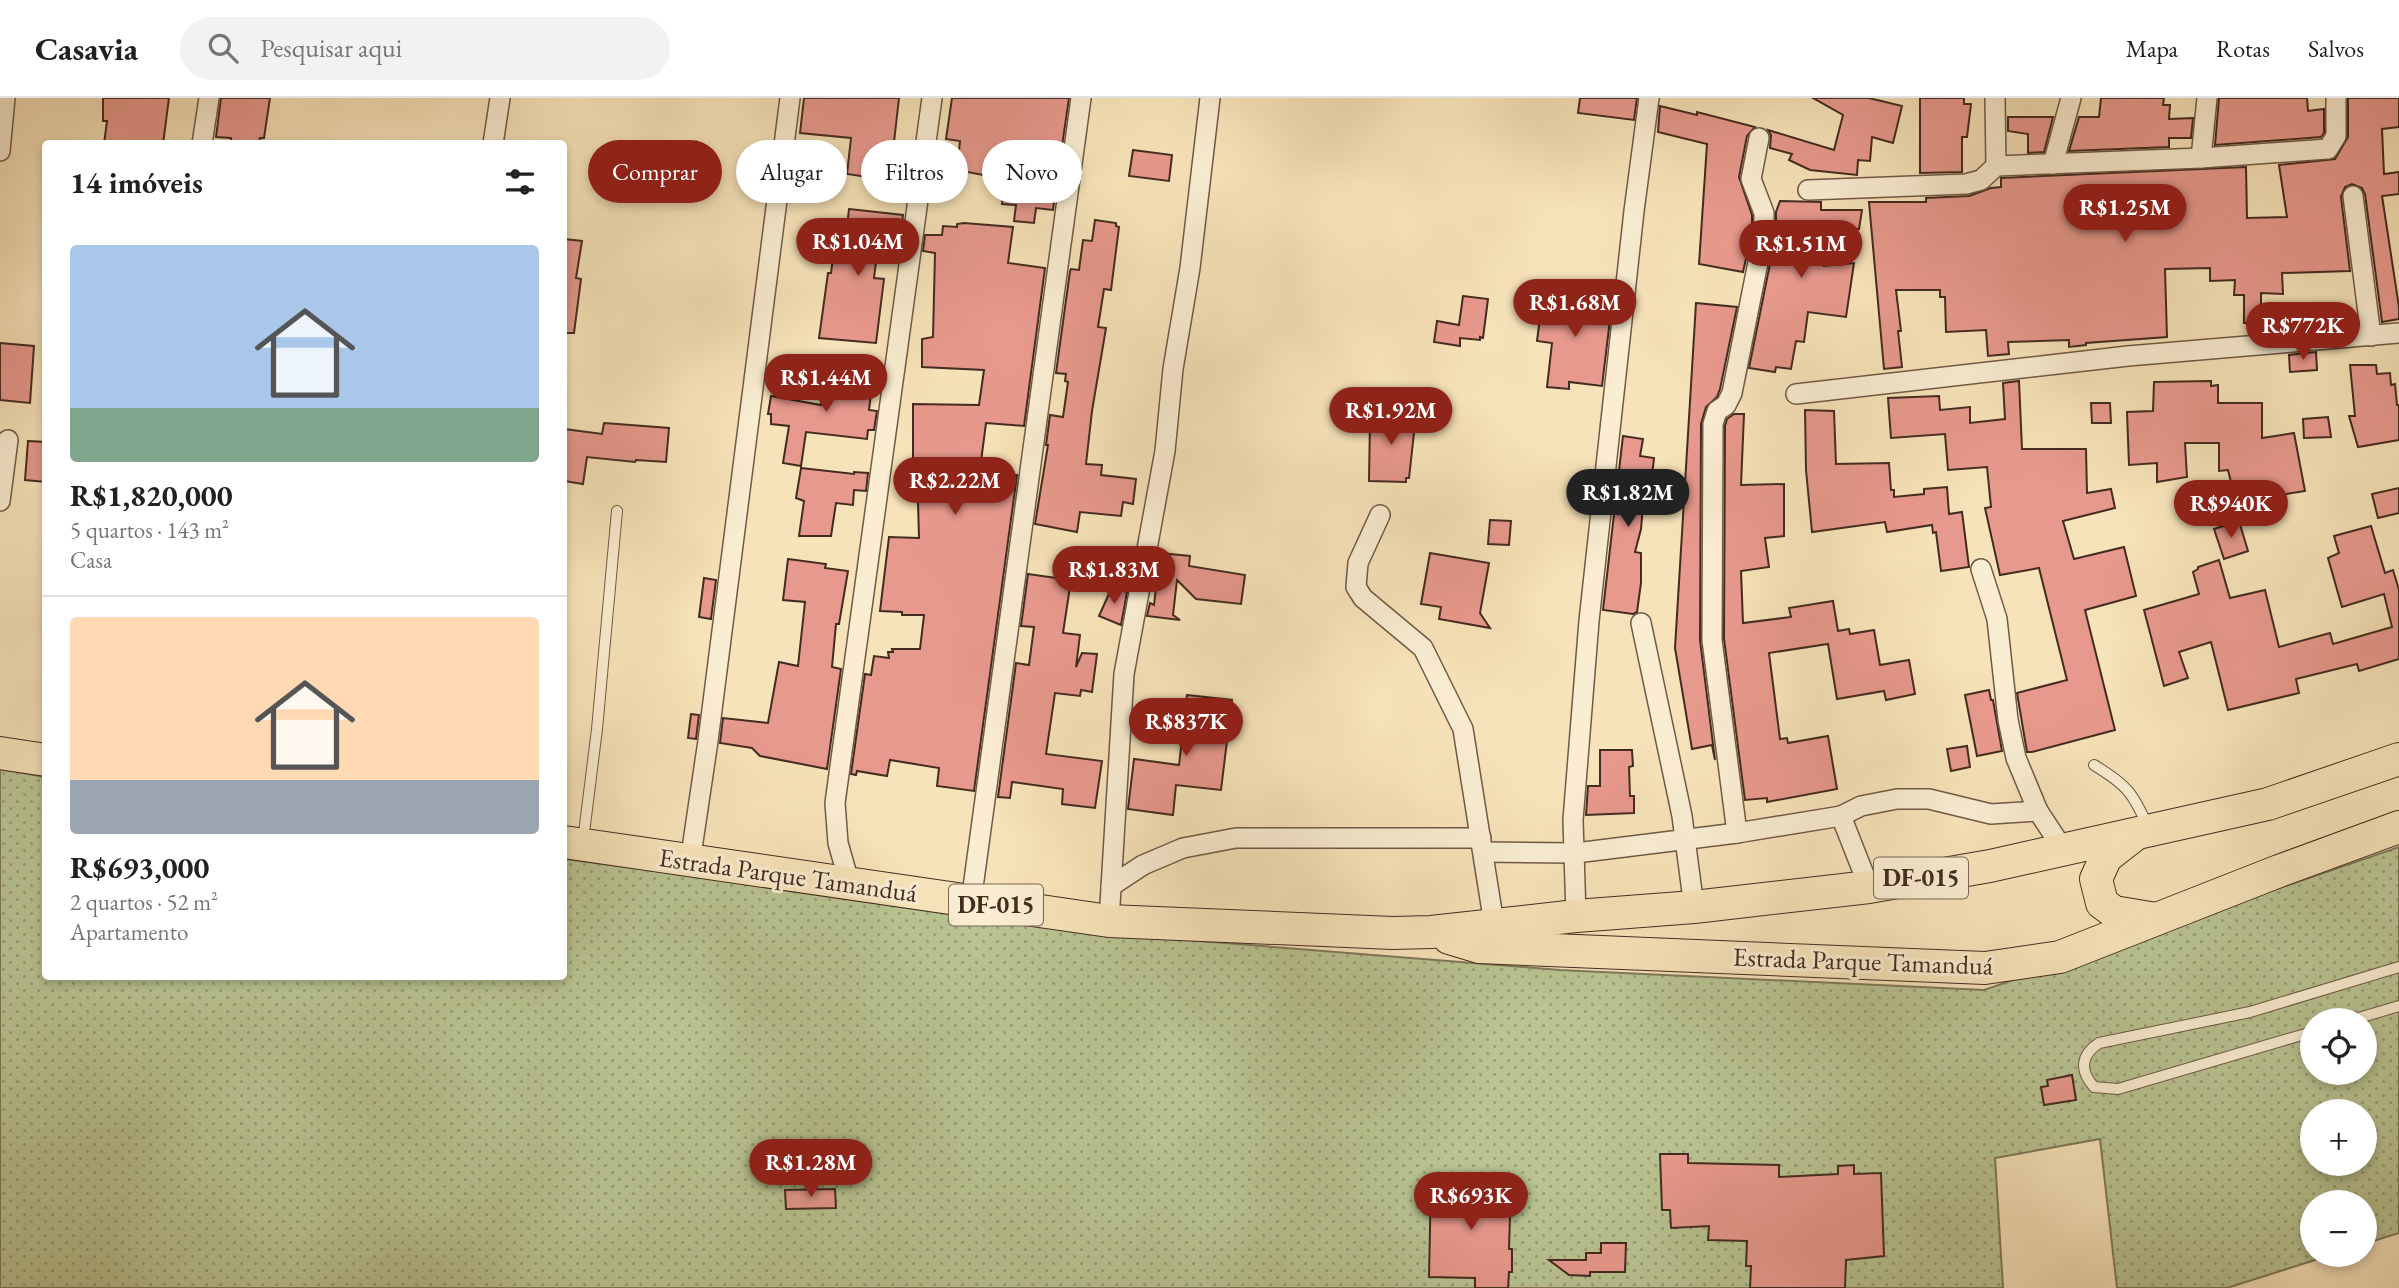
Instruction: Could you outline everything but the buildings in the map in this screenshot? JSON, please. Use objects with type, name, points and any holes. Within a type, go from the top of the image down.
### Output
[{"type":"main road","points":[[0,753],[42,759]]},
{"type":"main road","name":"Estrada Parque Tamanduá","points":[[573,844],[1109,921],[1393,933],[1432,932],[1869,887],[1990,866],[2268,804],[2399,759]]},
{"type":"main road","name":"Estrada Parque Tamanduá","points":[[1432,932],[1479,947],[1985,968],[2060,957],[2399,827]]},
{"type":"main road","points":[[2142,833],[2106,857],[2096,879],[2102,902],[2114,912],[2159,919]]},
{"type":"street","points":[[0,151],[5,98]]},
{"type":"street","points":[[203,140],[209,98]]},
{"type":"street","points":[[494,140],[500,98]]},
{"type":"street","points":[[690,862],[708,741],[790,98]]},
{"type":"street","points":[[850,885],[838,843],[835,803],[932,98]]},
{"type":"street","points":[[971,902],[1081,98]]},
{"type":"street","points":[[1109,921],[1124,674],[1165,452],[1173,369],[1190,268],[1210,98]]},
{"type":"street","points":[[1576,916],[1573,820],[1589,621],[1632,225],[1649,98]]},
{"type":"street","points":[[1996,98],[1996,166]]},
{"type":"street","points":[[2053,164],[2071,98]]},
{"type":"street","points":[[2201,158],[2207,98]]},
{"type":"street","points":[[1808,190],[1966,184],[1981,180],[1996,166],[2201,158],[2329,149],[2336,135],[2336,98]]},
{"type":"street","points":[[1737,833],[1712,640],[1713,424],[1717,411],[1726,405],[1732,393],[1764,232],[1764,213],[1751,179],[1759,138]]},
{"type":"street","points":[[2353,196],[2371,336]]},
{"type":"street","points":[[1796,394],[2128,356],[2399,333]]},
{"type":"street","points":[[0,501],[8,440]]},
{"type":"street","points":[[1380,515],[1359,563],[1356,587],[1363,597],[1423,648],[1463,729],[1494,924]]},
{"type":"street","points":[[1981,569],[1997,619],[2008,720],[2016,758],[2038,811],[2063,849]]},
{"type":"street","points":[[1641,623],[1686,839],[1694,907]]},
{"type":"street","points":[[1111,886],[1143,865],[1183,848],[1236,838],[1482,845],[1576,853],[1737,833],[1841,816],[1861,806],[1897,799],[1929,799],[1991,814],[2038,811]]},
{"type":"street","points":[[1841,816],[1869,887]]},
{"type":"lane","points":[[573,844],[597,729],[617,511]]},
{"type":"lane","points":[[2094,765],[2122,782],[2137,802],[2142,833]]},
{"type":"lane","points":[[2300,1036],[2118,1089],[2094,1087],[2087,1079],[2083,1062],[2087,1051],[2099,1043],[2250,1012],[2399,967]]},
{"type":"lane","points":[[2377,1012],[2399,1006]]},
{"type":"green space","points":[[0,769],[42,776],[42,980],[567,980],[567,859],[1200,941],[1560,970],[1984,990],[2399,847],[2399,1233],[2377,1240],[2377,1190],[2300,1190],[2300,1265],[2227,1288],[2117,1288],[2100,1139],[1995,1158],[2003,1288],[0,1288]]}]
